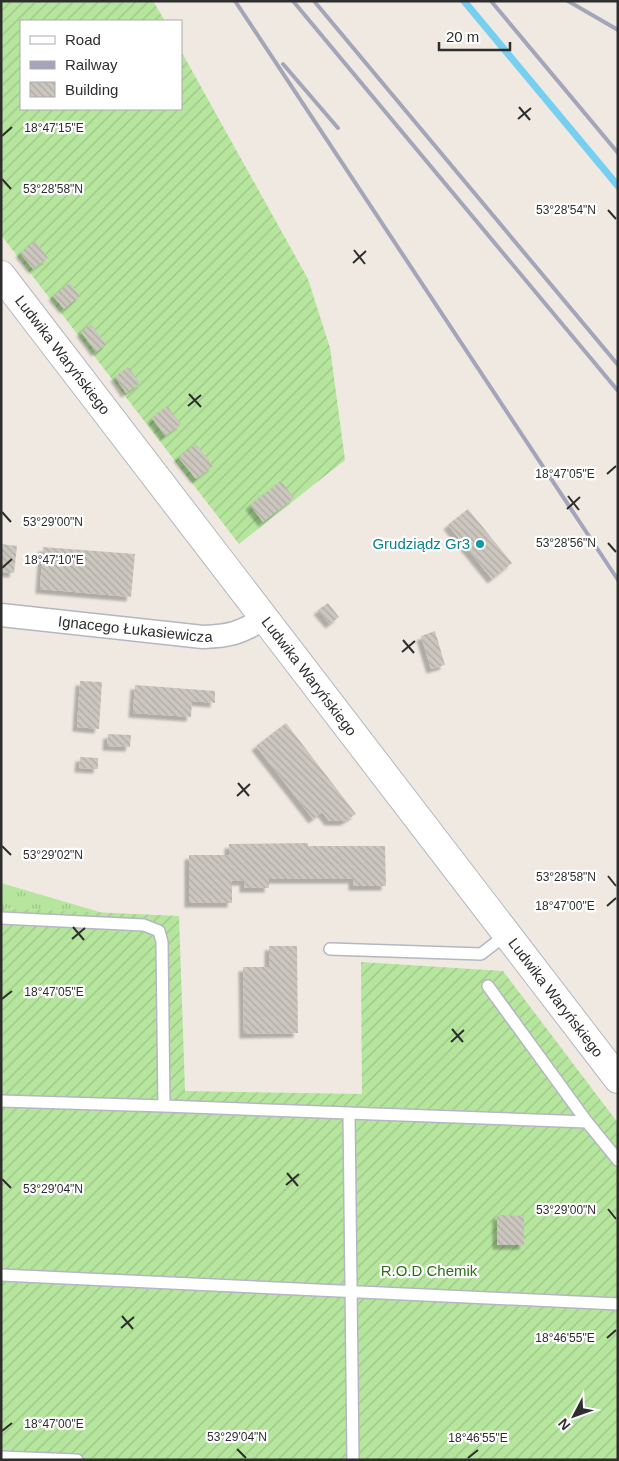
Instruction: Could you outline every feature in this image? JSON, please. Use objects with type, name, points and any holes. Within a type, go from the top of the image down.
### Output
[{"type":"street","name":"Ludwika Waryńskiego","points":[[1,275],[618,1079]]},
{"type":"street","name":"Ignacego Łukasiewicza","points":[[1,615],[203,637],[229,636],[249,629],[265,618]]},
{"type":"lane","points":[[1,918],[144,925],[158,931],[162,942],[164,1106]]},
{"type":"lane","points":[[330,950],[481,954],[507,934]]},
{"type":"lane","points":[[488,986],[587,1122],[618,1160]]},
{"type":"lane","points":[[1,1101],[587,1122]]},
{"type":"lane","points":[[349,1113],[353,1460]]},
{"type":"lane","points":[[1,1275],[618,1304]]},
{"type":"lane","points":[[1,1457],[77,1460]]},
{"type":"green space","points":[[1,1],[153,1],[164,20],[20,20],[20,110],[182,110],[182,53],[308,279],[330,348],[345,460],[239,544],[1,235]]},
{"type":"green space","points":[[1,883],[103,913],[1,908]]},
{"type":"green space","name":"R.O.D Chemik","points":[[1,908],[179,916],[185,1091],[362,1094],[361,962],[503,971],[618,1123],[618,1460],[1,1460]]},
{"type":"building","points":[[35,241],[48,258],[33,269],[20,253]]},
{"type":"building","points":[[70,283],[80,296],[64,309],[53,296]]},
{"type":"building","points":[[91,324],[106,344],[96,352],[81,332]]},
{"type":"building","points":[[128,367],[140,383],[126,393],[115,377]]},
{"type":"building","points":[[167,406],[181,424],[165,436],[152,418]]},
{"type":"building","points":[[196,444],[213,466],[196,479],[178,457]]},
{"type":"building","points":[[281,481],[294,498],[263,522],[250,505]]},
{"type":"building","name":"Grudziądz Gr3","points":[[468,509],[512,563],[492,579],[448,525]]},
{"type":"building","points":[[1,544],[17,546],[14,573],[1,572]]},
{"type":"building","points":[[43,547],[135,554],[131,597],[40,589]]},
{"type":"building","points":[[328,603],[339,617],[330,624],[318,610]]},
{"type":"building","points":[[435,631],[445,665],[431,669],[421,636]]},
{"type":"building","points":[[80,681],[102,682],[99,729],[77,727]]},
{"type":"building","points":[[135,685],[215,691],[215,703],[192,701],[191,717],[133,713]]},
{"type":"building","points":[[286,723],[356,814],[345,821],[329,821],[322,812],[313,819],[256,746]]},
{"type":"building","points":[[108,734],[131,735],[130,747],[107,746]]},
{"type":"building","points":[[80,757],[98,758],[98,769],[79,768]]},
{"type":"building","points":[[308,843],[308,846],[385,846],[386,886],[353,886],[353,879],[269,879],[269,888],[244,888],[244,881],[232,881],[232,903],[189,903],[189,855],[229,855],[229,844]]},
{"type":"building","points":[[269,946],[297,946],[298,1033],[244,1034],[243,967],[269,967]]},
{"type":"building","points":[[497,1215],[524,1216],[524,1245],[497,1245]]},
{"type":"waterway","points":[[464,1],[618,186]]},
{"type":"railway","points":[[235,1],[618,580]]},
{"type":"railway","points":[[293,1],[618,391]]},
{"type":"railway","points":[[314,1],[618,365]]},
{"type":"railway","points":[[491,1],[618,153]]},
{"type":"railway","points":[[568,1],[618,30]]},
{"type":"railway","points":[[283,64],[338,128]]},
{"type":"place","name":"Grudziądz Gr3","points":[[480,544]]}]
